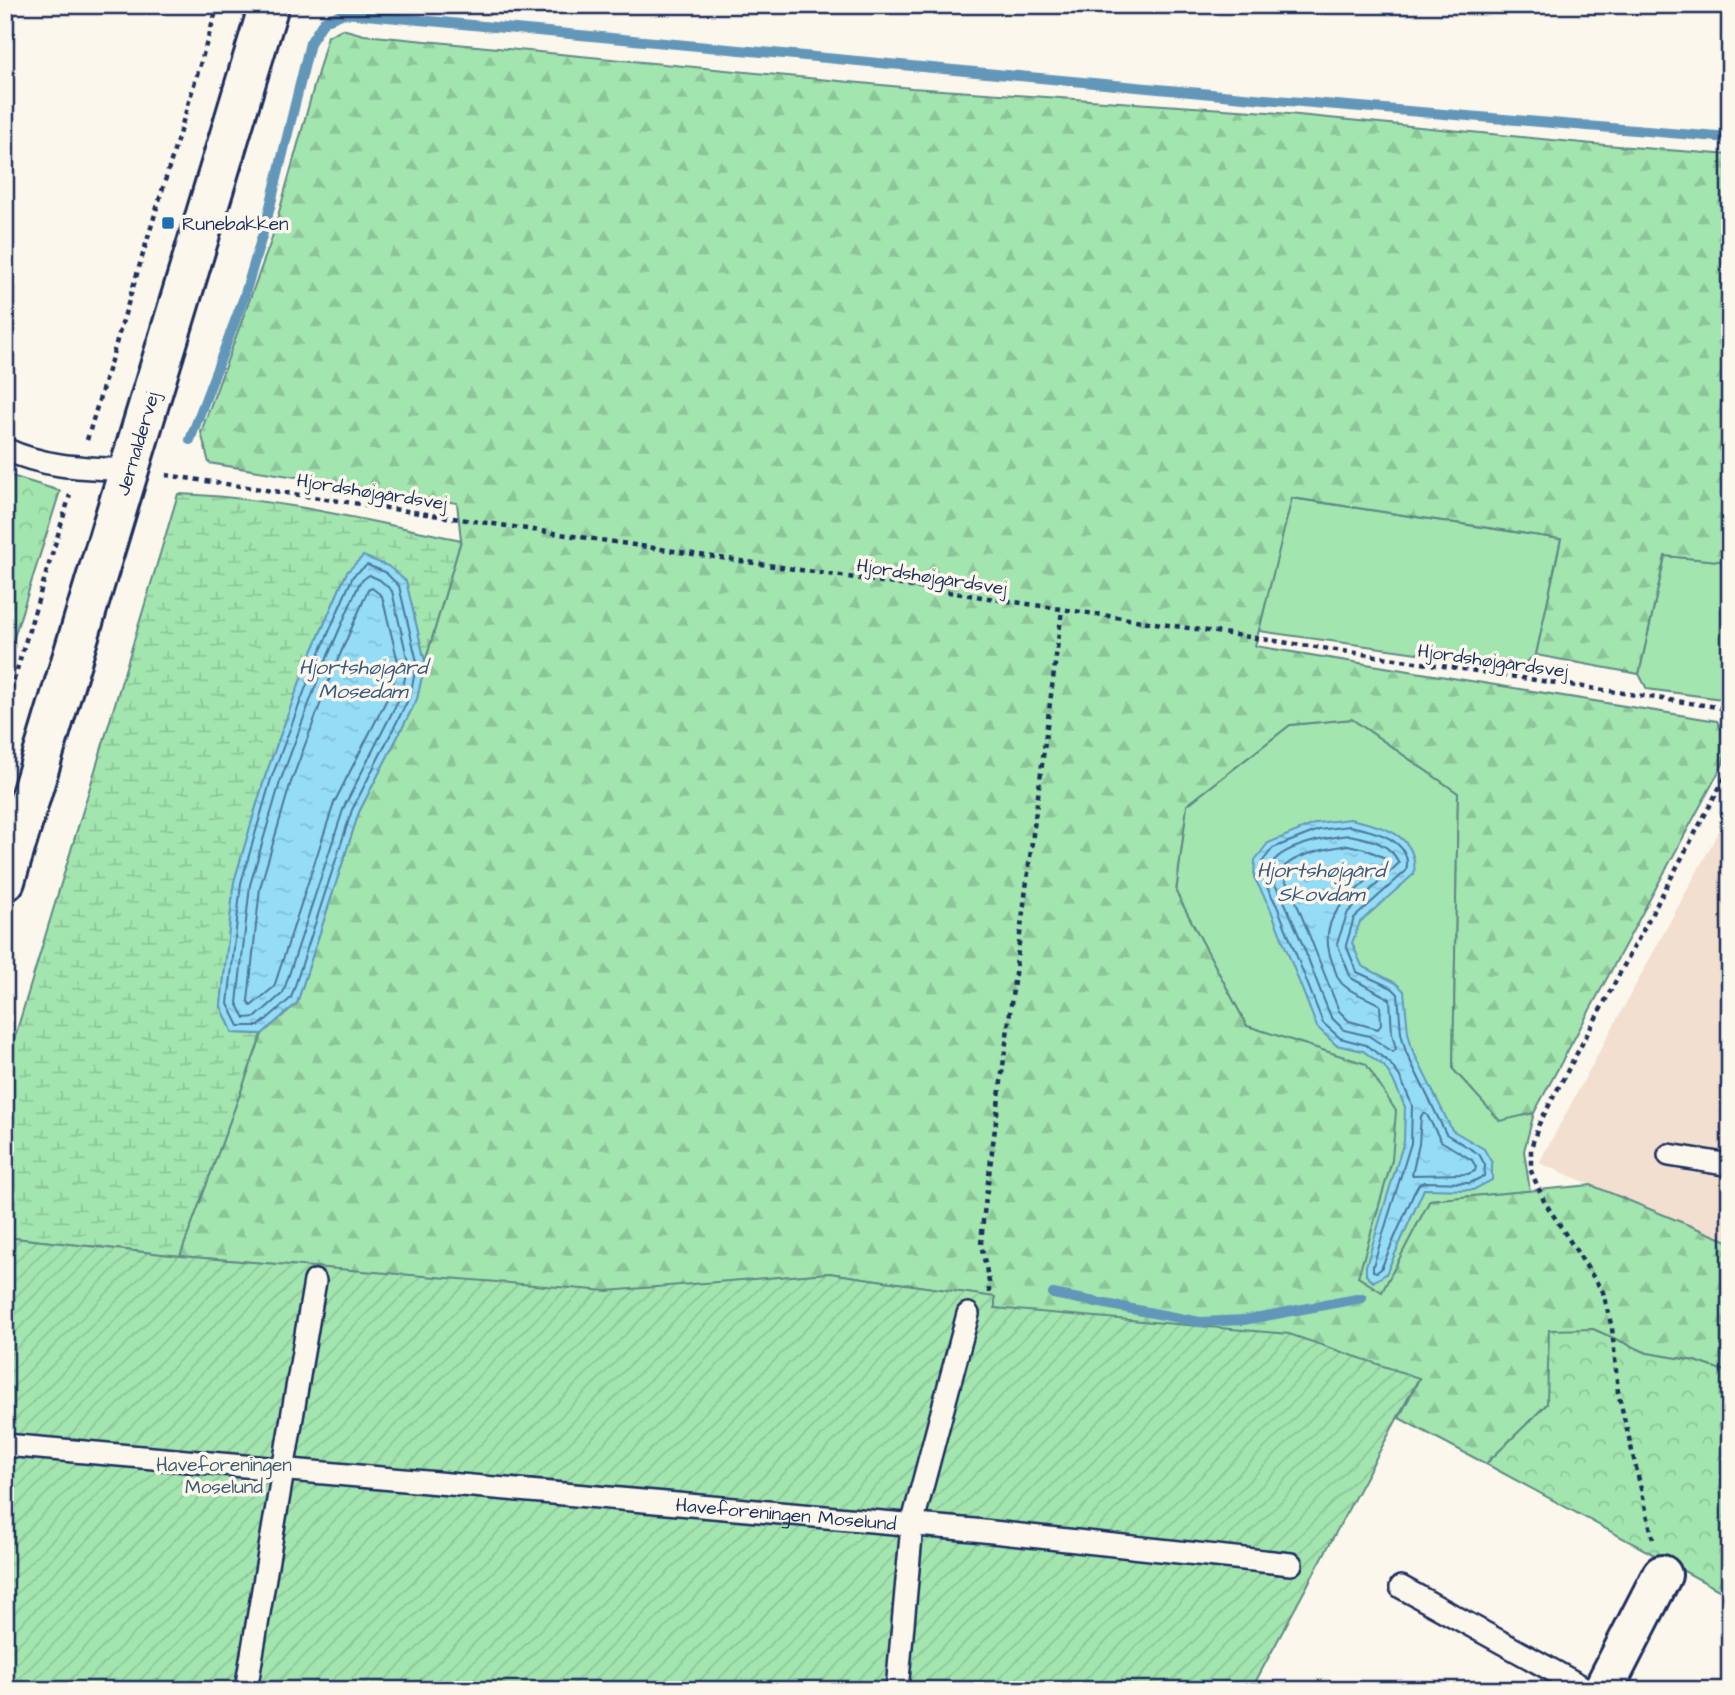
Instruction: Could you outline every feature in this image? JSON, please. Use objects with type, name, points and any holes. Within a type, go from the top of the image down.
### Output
[{"type":"street","name":"Jernaldervej","points":[[5,881],[270,5]]},
{"type":"street","points":[[1603,1690],[1661,1575]]},
{"type":"lane","points":[[5,449],[28,459],[53,465],[131,470]]},
{"type":"lane","points":[[1669,1155],[1730,1165]]},
{"type":"lane","points":[[246,1690],[315,1281]]},
{"type":"lane","name":"Haveforeningen Moselund","points":[[897,1690],[912,1525],[968,1314]]},
{"type":"lane","name":"Haveforeningen Moselund","points":[[5,1445],[912,1525],[1291,1564]]},
{"type":"lane","points":[[1401,1587],[1588,1690]]},
{"type":"path","points":[[5,709],[218,5]]},
{"type":"path","name":"Hjordshøjgårdsvej","points":[[131,470],[1730,709]]},
{"type":"path","points":[[968,1314],[974,1303],[988,1303],[989,1282],[981,1244],[983,1221],[1062,610]]},
{"type":"path","points":[[1661,1575],[1618,1392],[1612,1328],[1603,1292],[1544,1201],[1531,1171],[1531,1148],[1546,1112],[1730,768]]},
{"type":"shaded area","points":[[1730,811],[1730,1242],[1539,1163]]},
{"type":"green space","points":[[342,29],[364,35],[912,88],[1268,112],[1730,155],[1730,562],[1665,556],[1639,674],[1536,655],[1561,539],[1292,498],[1255,646],[1717,721],[1728,740],[1723,764],[1534,1113],[1500,1121],[1453,1069],[1458,793],[1352,719],[1290,725],[1187,805],[1176,892],[1247,1026],[1366,1064],[1396,1111],[1392,1160],[1358,1277],[1382,1292],[1430,1200],[1591,1185],[1730,1242],[1730,1373],[1695,1361],[1647,1353],[1593,1329],[1547,1404],[1486,1464],[1399,1418],[1419,1379],[994,1308],[995,1297],[829,1273],[607,1292],[180,1256],[262,1034],[297,1003],[359,812],[417,699],[425,662],[461,540],[457,503],[209,463],[201,432],[271,241],[328,36]]},
{"type":"green space","points":[[5,474],[60,491],[5,666]]},
{"type":"green space","points":[[178,494],[285,505],[461,540],[425,662],[406,582],[347,572],[305,668],[265,777],[234,883],[221,1006],[233,1033],[262,1034],[180,1256],[5,1237],[5,1070]]},
{"type":"green space","points":[[1291,498],[1561,539],[1536,655],[1518,667],[1259,631]]},
{"type":"green space","points":[[1665,556],[1730,562],[1730,700],[1647,689],[1639,674]]},
{"type":"green space","points":[[1352,719],[1458,793],[1453,1069],[1500,1120],[1534,1113],[1524,1151],[1530,1191],[1430,1200],[1382,1293],[1358,1277],[1392,1160],[1366,1064],[1247,1026],[1176,893],[1187,805],[1290,725]]},
{"type":"green space","name":"Haveforeningen Moselund","points":[[5,1237],[180,1256],[607,1291],[829,1273],[995,1297],[995,1308],[1289,1334],[1419,1378],[1251,1690],[5,1690]]},
{"type":"green space","points":[[1593,1329],[1647,1353],[1695,1361],[1730,1373],[1730,1596],[1486,1464],[1547,1404],[1549,1330]]},
{"type":"water","name":"Hjortshøjgård Mosedam","points":[[363,556],[388,566],[406,581],[425,662],[417,699],[359,812],[297,1003],[262,1034],[233,1033],[221,1006],[234,882],[265,777],[305,668],[347,572]]},
{"type":"water","name":"Hjortshøjgård Skovdam","points":[[1350,819],[1396,834],[1404,841],[1414,860],[1414,874],[1360,922],[1352,943],[1362,966],[1396,983],[1404,991],[1412,1049],[1452,1130],[1484,1149],[1492,1163],[1492,1180],[1473,1190],[1424,1189],[1386,1274],[1373,1282],[1366,1275],[1366,1266],[1404,1141],[1405,1107],[1384,1066],[1363,1051],[1336,1045],[1317,1027],[1270,908],[1254,877],[1255,860],[1268,843],[1317,823]]},
{"type":"waterway","points":[[190,440],[244,297],[266,223],[310,43],[324,21],[344,13],[1265,99],[1730,138]]},
{"type":"waterway","points":[[1053,1294],[1200,1322],[1244,1320],[1362,1298]]},
{"type":"place","name":"Runebakken","points":[[168,223]]}]
